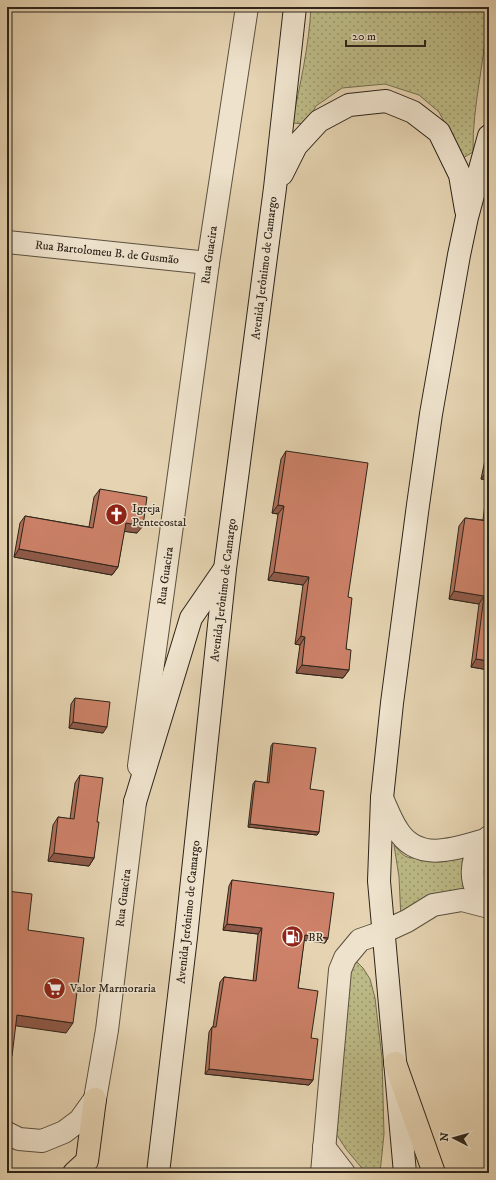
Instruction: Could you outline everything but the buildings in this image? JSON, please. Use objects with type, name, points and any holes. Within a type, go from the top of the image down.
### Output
[{"type":"highway","points":[[395,1063],[434,1173]]},
{"type":"highway","points":[[74,1173],[87,1161],[95,1099]]},
{"type":"main road","name":"Rua Guacira","points":[[95,1099],[107,1030],[135,802],[208,263],[247,7]]},
{"type":"main road","name":"Avenida Jerônimo de Camargo","points":[[158,1173],[186,937],[225,569],[274,188],[295,7]]},
{"type":"main road","points":[[274,188],[296,146],[319,121],[349,105],[386,101],[413,112],[439,132],[460,175],[467,217]]},
{"type":"main road","points":[[405,1173],[379,881],[382,798],[392,703],[422,474],[444,338],[467,217],[489,137]]},
{"type":"main road","name":"Rua Bartolomeu B. de Gusmão","points":[[7,242],[208,263]]},
{"type":"main road","points":[[135,802],[191,618],[225,569]]},
{"type":"main road","points":[[382,798],[398,831],[413,846],[437,852],[461,848],[487,839]]},
{"type":"main road","points":[[487,839],[476,854],[472,869],[474,884],[481,897],[489,907]]},
{"type":"main road","points":[[322,1173],[340,970],[345,958],[360,940],[383,932],[407,921],[433,905],[462,900],[489,907]]},
{"type":"main road","points":[[7,1133],[19,1139],[42,1141],[64,1132],[80,1120],[95,1099]]},
{"type":"main road","points":[[324,1147],[344,1173]]},
{"type":"shaded area","points":[[311,7],[487,7],[485,43],[473,134],[473,152],[463,158],[439,112],[419,95],[385,84],[342,88],[316,106],[306,124],[292,123],[306,51]]},
{"type":"shaded area","points":[[394,845],[405,856],[411,858],[428,859],[472,855],[475,896],[401,919],[399,877]]},
{"type":"shaded area","points":[[489,858],[489,893],[484,876]]},
{"type":"shaded area","points":[[355,960],[363,968],[370,979],[375,998],[382,1058],[384,1134],[380,1173],[366,1173],[346,1149],[333,1129],[346,977]]},
{"type":"place","name":"Igreja Pentecostal","points":[[116,515]]},
{"type":"place","name":"BR","points":[[292,937]]},
{"type":"place","name":"Valor Marmoraria","points":[[55,988]]}]
